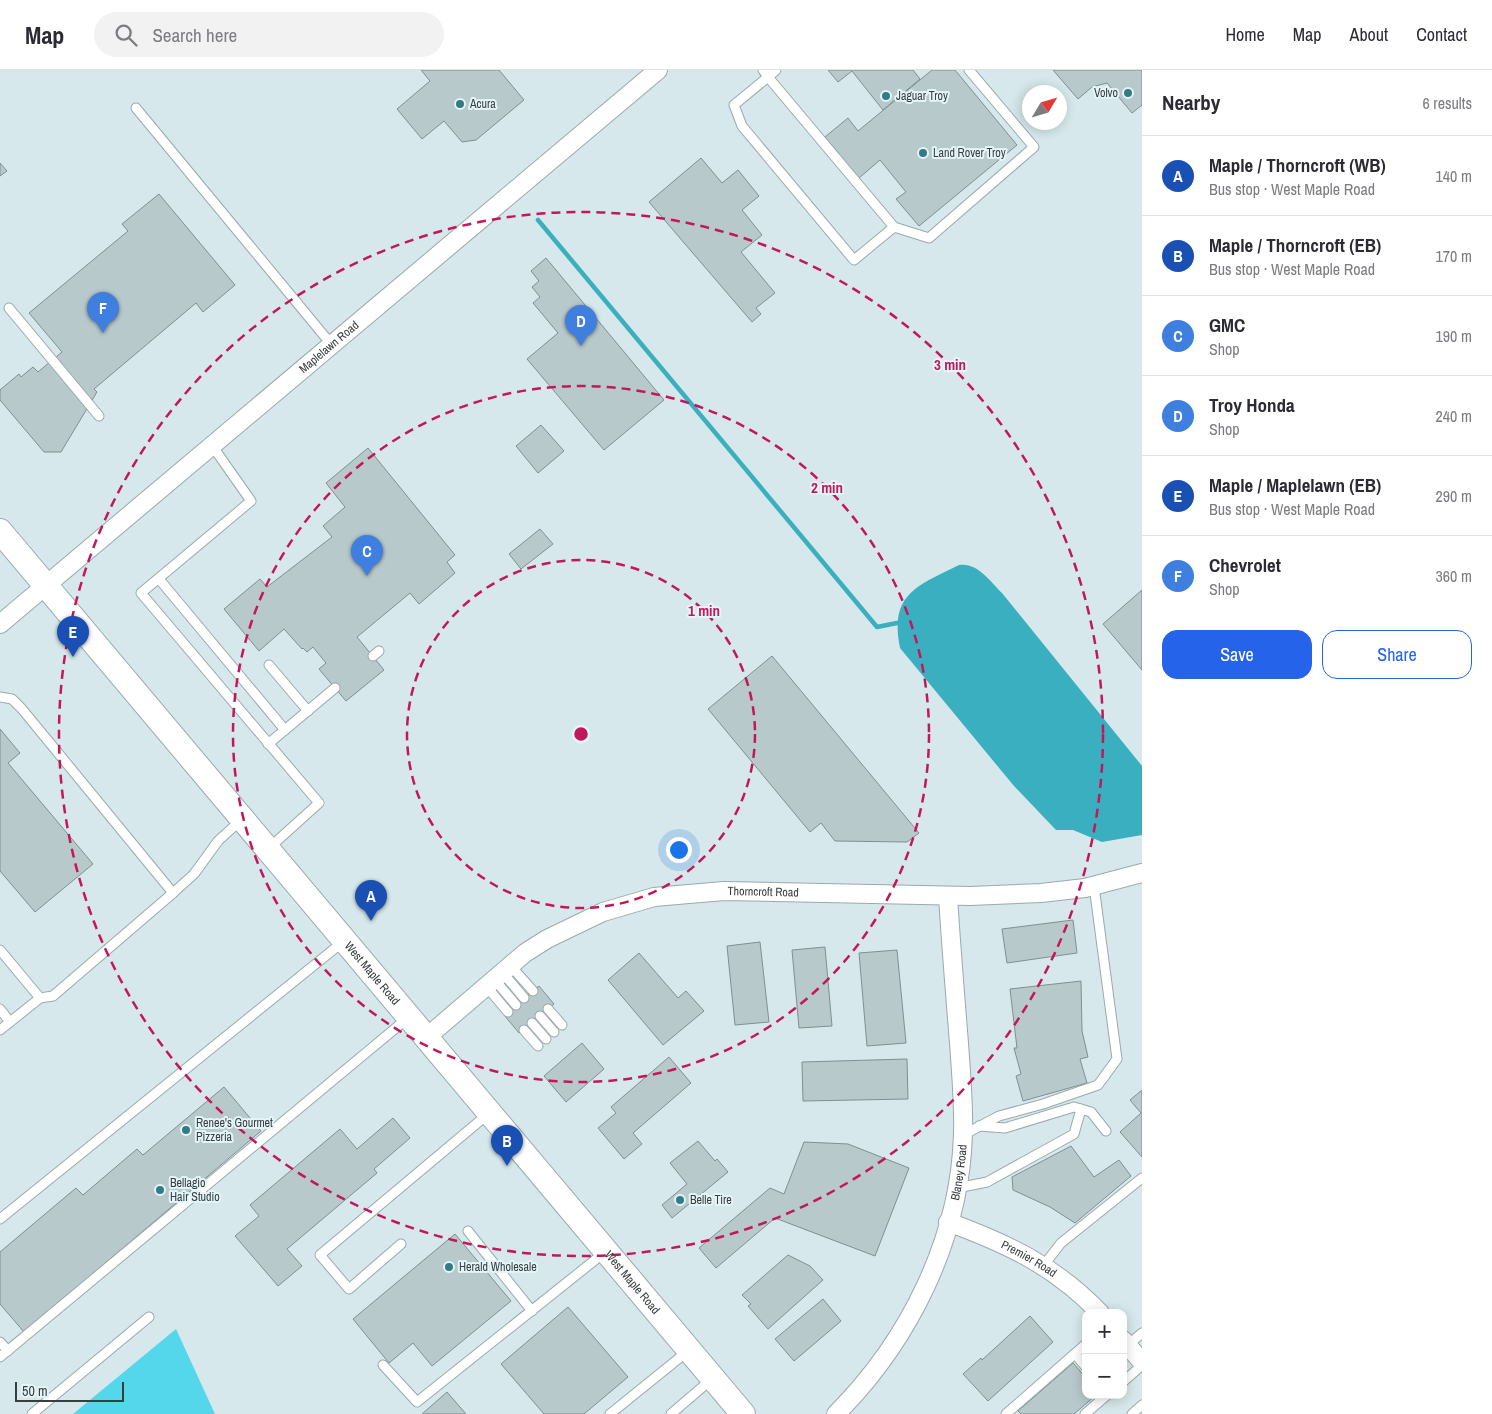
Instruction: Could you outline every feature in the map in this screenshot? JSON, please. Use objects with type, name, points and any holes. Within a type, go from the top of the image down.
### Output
[{"type":"main road","name":"West Maple Road","points":[[0,531],[608,1251],[743,1414]]},
{"type":"street","name":"Maplelawn Road","points":[[0,624],[211,444],[658,70]]},
{"type":"street","name":"Thorncroft Road","points":[[427,1037],[498,976],[547,939],[584,919],[622,905],[654,897],[724,891],[948,896],[1041,894],[1094,886],[1142,872]]},
{"type":"street","name":"Blaney Road","points":[[836,1414],[876,1370],[922,1298],[948,1222],[957,1188],[963,1135],[948,896]]},
{"type":"street","name":"Premier Road","points":[[948,1222],[1008,1246],[1044,1265],[1070,1283],[1096,1309]]},
{"type":"street","points":[[1127,1345],[1142,1364]]},
{"type":"lane","points":[[776,70],[765,73],[734,106],[742,126],[854,260],[894,227]]},
{"type":"lane","points":[[765,73],[894,227],[929,238],[1034,147],[968,70]]},
{"type":"lane","points":[[136,108],[331,344]]},
{"type":"lane","points":[[9,308],[99,416]]},
{"type":"lane","points":[[211,444],[252,501],[141,593],[319,803],[268,849]]},
{"type":"lane","points":[[159,578],[285,730]]},
{"type":"lane","points":[[269,665],[308,711]]},
{"type":"lane","points":[[268,744],[335,688]]},
{"type":"lane","points":[[0,697],[12,699],[22,708],[172,893]]},
{"type":"lane","points":[[0,1030],[40,998],[53,996],[194,874],[218,841],[242,819]]},
{"type":"lane","points":[[963,1135],[999,1116],[1043,1104],[1098,1085],[1117,1059],[1094,886]]},
{"type":"lane","points":[[0,1219],[345,940]]},
{"type":"lane","points":[[0,950],[40,998]]},
{"type":"lane","points":[[498,976],[533,991]]},
{"type":"lane","points":[[498,976],[524,998]]},
{"type":"lane","points":[[498,976],[516,1005]]},
{"type":"lane","points":[[498,976],[508,1012]]},
{"type":"lane","points":[[0,1009],[10,1022]]},
{"type":"lane","points":[[548,1009],[562,1025]]},
{"type":"lane","points":[[0,1358],[410,1016]]},
{"type":"lane","points":[[540,1016],[554,1032]]},
{"type":"lane","points":[[532,1023],[546,1039]]},
{"type":"lane","points":[[524,1030],[538,1046]]},
{"type":"lane","points":[[979,1126],[1005,1128],[1074,1107],[1091,1112],[1106,1131]]},
{"type":"lane","points":[[957,1188],[988,1182],[1074,1134],[1080,1109]]},
{"type":"lane","points":[[401,1244],[349,1289],[320,1255],[490,1112]]},
{"type":"lane","points":[[1044,1265],[1061,1243],[1142,1178]]},
{"type":"lane","points":[[468,1231],[532,1311]]},
{"type":"lane","points":[[383,1365],[417,1402],[608,1251]]},
{"type":"lane","points":[[32,1414],[149,1317]]},
{"type":"lane","points":[[1127,1341],[1142,1333]]},
{"type":"lane","points":[[0,1342],[8,1351]]},
{"type":"lane","points":[[1006,1414],[1082,1348]]},
{"type":"lane","points":[[615,1413],[690,1349]]},
{"type":"lane","points":[[1075,1354],[1082,1362]]},
{"type":"lane","points":[[1127,1378],[1142,1364]]},
{"type":"lane","points":[[671,1414],[713,1378]]},
{"type":"lane","points":[[1085,1414],[1102,1399]]},
{"type":"lane","points":[[1132,1414],[1142,1405]]},
{"type":"shaded area","points":[[959,565],[972,566],[977,569],[1002,593],[1142,766],[1142,835],[1102,842],[1073,830],[1056,830],[1014,786],[900,648],[899,615],[903,604],[910,594],[919,586]]},
{"type":"shaded area","points":[[176,1329],[215,1414],[73,1414]]},
{"type":"building","name":"Acura","points":[[421,70],[499,70],[524,100],[476,140],[462,142],[444,121],[422,139],[397,109],[430,81]]},
{"type":"building","name":"Jaguar Troy","points":[[828,70],[913,70],[920,79],[883,110],[852,71],[838,82]]},
{"type":"building","name":"Land Rover Troy","points":[[932,70],[955,70],[1017,145],[919,226],[896,199],[906,192],[880,160],[859,178],[825,137],[848,118],[858,131]]},
{"type":"building","name":"Volvo","points":[[1053,70],[1142,70],[1142,105],[1132,113],[1107,83],[1092,87],[1078,99]]},
{"type":"building","points":[[701,158],[722,183],[738,170],[759,196],[742,210],[762,235],[741,252],[775,293],[756,308],[761,314],[752,322],[649,202]]},
{"type":"building","points":[[0,163],[7,171],[0,176]]},
{"type":"building","points":[[159,194],[235,285],[203,312],[196,303],[94,389],[97,392],[61,452],[44,452],[0,400],[0,390],[19,374],[21,377],[33,367],[38,372],[62,352],[29,313],[128,231],[122,224]]},
{"type":"building","points":[[546,258],[664,400],[604,450],[527,359],[558,333],[533,303],[540,297],[532,287],[539,281],[531,271]]},
{"type":"building","points":[[541,425],[564,451],[538,473],[516,446]]},
{"type":"building","points":[[368,448],[455,555],[447,562],[455,573],[419,604],[410,593],[357,637],[384,670],[346,701],[319,669],[326,663],[313,647],[307,652],[302,649],[284,629],[259,651],[224,609],[260,579],[267,587],[332,537],[323,526],[345,507],[326,483]]},
{"type":"building","points":[[540,529],[553,544],[521,569],[509,554]]},
{"type":"building","points":[[1142,590],[1142,670],[1103,624]]},
{"type":"building","points":[[772,656],[919,833],[907,842],[835,841],[821,823],[810,832],[708,709]]},
{"type":"building","points":[[0,729],[20,753],[8,763],[93,864],[35,912],[0,871]]},
{"type":"building","points":[[1073,920],[1077,953],[1007,963],[1002,929]]},
{"type":"building","points":[[760,942],[769,1022],[735,1025],[727,946]]},
{"type":"building","points":[[825,947],[832,1026],[799,1028],[792,950]]},
{"type":"building","points":[[897,950],[906,1043],[867,1046],[859,953]]},
{"type":"building","points":[[639,953],[678,998],[686,991],[704,1011],[663,1045],[608,980]]},
{"type":"building","points":[[1081,981],[1082,1031],[1088,1057],[1080,1059],[1087,1083],[1023,1101],[1016,1076],[1021,1074],[1014,1048],[1017,1048],[1010,989]]},
{"type":"building","points":[[539,986],[554,1004],[519,1033],[504,1015]]},
{"type":"building","points":[[582,1043],[604,1069],[566,1102],[544,1076]]},
{"type":"building","points":[[669,1057],[691,1083],[633,1133],[642,1144],[624,1159],[598,1128],[616,1113],[611,1107]]},
{"type":"building","points":[[907,1059],[908,1099],[803,1101],[802,1062]]},
{"type":"building","points":[[224,1087],[261,1131],[24,1332],[0,1304],[0,1252],[76,1188],[83,1195],[137,1149],[143,1155]]},
{"type":"building","points":[[1142,1090],[1142,1157],[1120,1132],[1141,1113],[1130,1100]]},
{"type":"building","points":[[393,1118],[410,1138],[374,1169],[377,1173],[287,1249],[302,1266],[278,1286],[235,1236],[259,1216],[250,1205],[340,1129],[357,1149]]},
{"type":"building","points":[[698,1141],[715,1161],[717,1159],[728,1172],[672,1218],[662,1205],[687,1184],[670,1163]]},
{"type":"building","points":[[804,1142],[848,1144],[909,1168],[875,1256],[775,1218],[716,1268],[699,1248],[770,1188],[784,1194]]},
{"type":"building","points":[[1071,1146],[1094,1177],[1119,1160],[1131,1176],[1075,1223],[1050,1207],[1013,1190],[1012,1177]]},
{"type":"building","name":"Herald Wholesale","points":[[455,1234],[511,1301],[432,1366],[413,1343],[389,1363],[353,1319]]},
{"type":"building","points":[[788,1255],[810,1266],[823,1280],[768,1329],[748,1306],[751,1304],[742,1295]]},
{"type":"building","points":[[823,1299],[841,1321],[794,1361],[775,1339]]},
{"type":"building","points":[[568,1307],[628,1377],[584,1414],[544,1414],[501,1364]]},
{"type":"building","points":[[1030,1316],[1053,1342],[988,1401],[963,1374],[981,1358],[982,1360]]},
{"type":"building","points":[[1073,1363],[1082,1373],[1082,1399],[1091,1399],[1074,1414],[1021,1414],[1018,1411]]},
{"type":"building","points":[[447,1392],[466,1414],[422,1414]]},
{"type":"waterway","points":[[538,220],[877,627],[897,623]]},
{"type":"place","name":"Volvo","points":[[1128,93]]},
{"type":"place","name":"Jaguar Troy","points":[[886,96]]},
{"type":"place","name":"Acura","points":[[460,104]]},
{"type":"place","name":"Land Rover Troy","points":[[923,153]]},
{"type":"place","name":"Chevrolet","points":[[103,333]]},
{"type":"place","name":"Troy Honda","points":[[581,346]]},
{"type":"place","name":"GMC","points":[[367,576]]},
{"type":"place","name":"Maple / Maplelawn (EB)","points":[[73,657]]},
{"type":"place","name":"Maple / Thorncroft (WB)","points":[[371,921]]},
{"type":"place","name":"Renee's Gourmet Pizzeria","points":[[186,1130]]},
{"type":"place","name":"Maple / Thorncroft (EB)","points":[[507,1166]]},
{"type":"place","name":"Bellagio Hair Studio","points":[[160,1190]]},
{"type":"place","name":"Belle Tire","points":[[680,1200]]},
{"type":"place","name":"Herald Wholesale","points":[[449,1267]]}]
